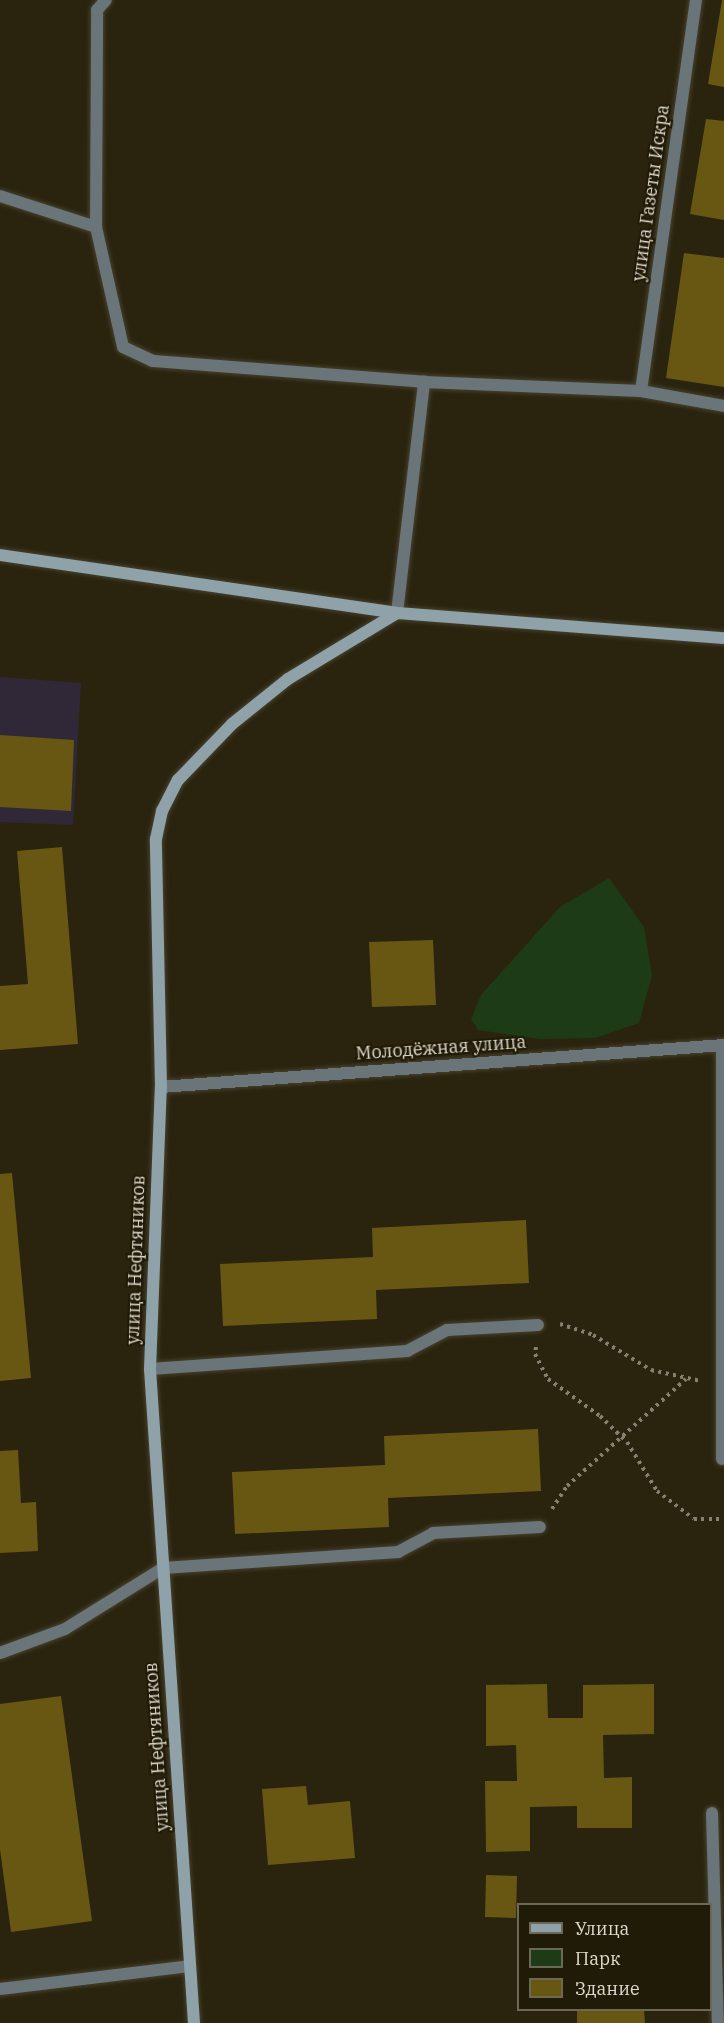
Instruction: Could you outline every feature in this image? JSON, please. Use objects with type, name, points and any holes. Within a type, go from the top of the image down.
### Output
[{"type":"street","points":[[106,0],[98,10],[96,227],[123,346],[153,362],[424,382],[641,391],[724,406]]},
{"type":"street","name":"улица Газеты Искра","points":[[641,391],[696,0]]},
{"type":"street","points":[[0,196],[96,227]]},
{"type":"street","points":[[397,613],[424,382]]},
{"type":"street","points":[[0,555],[397,613],[724,638]]},
{"type":"street","name":"улица Нефтяников","points":[[194,2023],[150,1369],[161,1088],[154,873],[162,811],[178,780],[232,724],[288,679],[397,613]]},
{"type":"street","points":[[722,1459],[723,1045]]},
{"type":"street","name":"Молодёжная улица","points":[[161,1088],[723,1045]]},
{"type":"street","points":[[150,1369],[407,1351],[447,1330],[538,1325]]},
{"type":"street","points":[[0,1653],[64,1629],[163,1568],[398,1552],[433,1533],[540,1527]]},
{"type":"street","points":[[712,1813],[718,2023]]},
{"type":"street","points":[[0,1989],[190,1966]]},
{"type":"path","points":[[722,1386],[651,1370],[593,1335],[567,1323],[538,1325],[535,1354],[548,1379],[620,1435],[657,1491],[694,1519],[724,1519]]},
{"type":"path","points":[[540,1527],[567,1486],[620,1435],[686,1378]]},
{"type":"shaded area","points":[[0,677],[81,683],[73,825],[0,822]]},
{"type":"green space","points":[[609,878],[644,927],[652,975],[639,1023],[595,1038],[540,1039],[478,1030],[471,1019],[481,995],[560,907]]},
{"type":"building","points":[[722,0],[724,0],[724,87],[708,84]]},
{"type":"building","points":[[706,119],[724,121],[724,220],[690,214]]},
{"type":"building","points":[[684,253],[724,258],[724,387],[666,378]]},
{"type":"building","points":[[0,735],[74,740],[71,811],[0,807]]},
{"type":"building","points":[[62,847],[78,1044],[0,1050],[0,986],[28,984],[17,851]]},
{"type":"building","points":[[433,940],[436,1005],[372,1007],[369,942]]},
{"type":"building","points":[[12,1173],[31,1378],[0,1381],[0,1174]]},
{"type":"building","points":[[526,1220],[529,1283],[376,1290],[377,1319],[223,1326],[220,1264],[373,1257],[372,1228]]},
{"type":"building","points":[[538,1429],[541,1491],[388,1498],[389,1527],[235,1534],[232,1472],[385,1465],[384,1436]]},
{"type":"building","points":[[18,1450],[21,1503],[36,1502],[38,1551],[0,1553],[0,1451]]},
{"type":"building","points":[[547,1684],[548,1718],[583,1718],[583,1685],[654,1684],[654,1734],[603,1735],[604,1778],[632,1777],[632,1828],[577,1828],[577,1806],[530,1807],[530,1851],[486,1852],[485,1781],[517,1781],[516,1745],[486,1746],[486,1685]]},
{"type":"building","points":[[61,1696],[92,1921],[11,1932],[0,1849],[0,1704]]},
{"type":"building","points":[[306,1786],[308,1805],[350,1801],[355,1858],[268,1865],[262,1789]]},
{"type":"building","points":[[486,1875],[517,1876],[516,1918],[485,1917]]},
{"type":"building","points":[[577,2011],[644,2011],[645,2023],[577,2023]]}]
